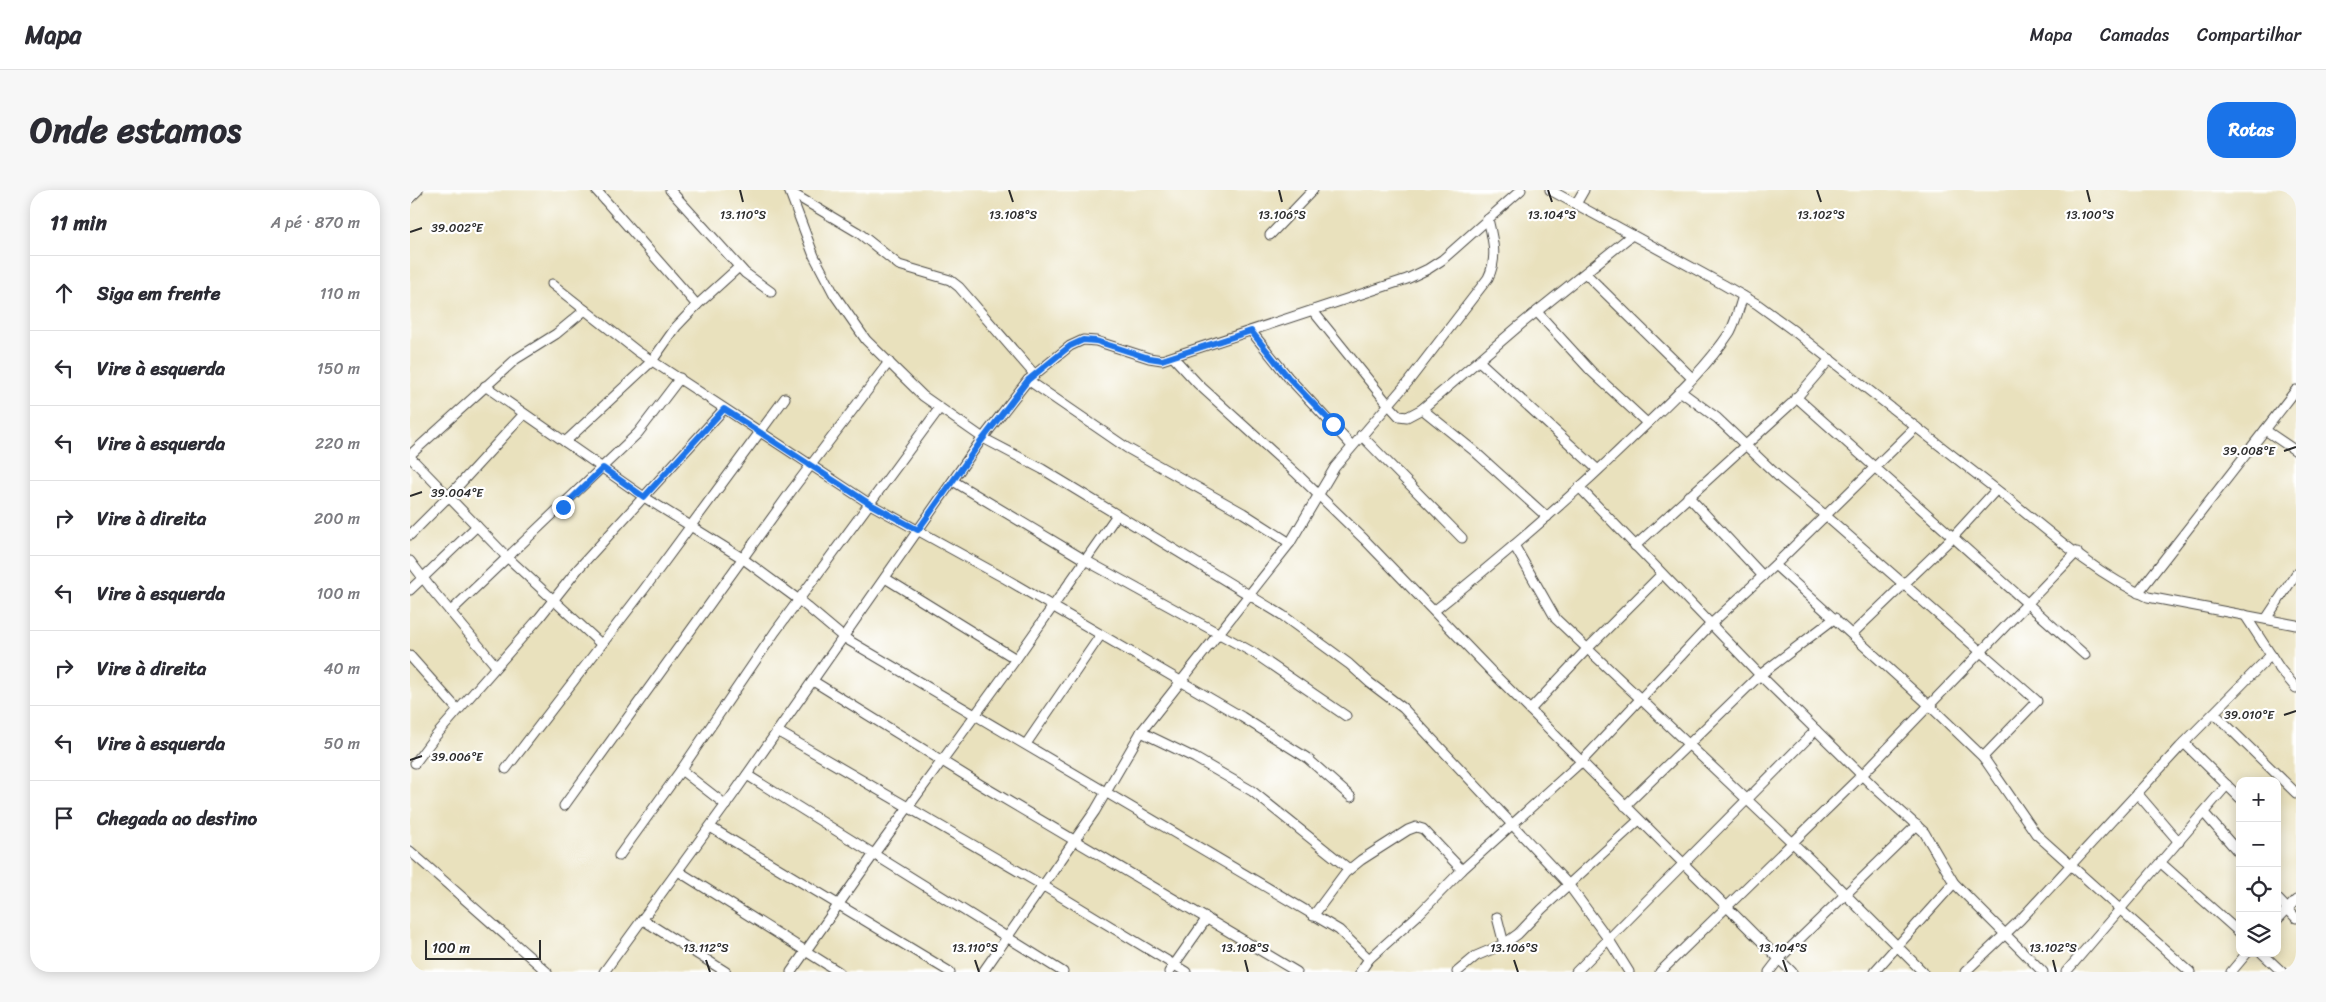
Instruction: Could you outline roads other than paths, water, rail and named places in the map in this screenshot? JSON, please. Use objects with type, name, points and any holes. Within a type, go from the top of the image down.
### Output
[{"type":"street","points":[[410,198],[418,190]]},
{"type":"street","points":[[596,190],[697,305]]},
{"type":"street","points":[[670,190],[740,267],[771,292]]},
{"type":"street","points":[[1270,235],[1313,190]]},
{"type":"street","points":[[609,971],[983,438],[1031,378],[1070,346],[1083,340],[1096,341],[1149,358],[1162,360],[1407,280],[1428,269],[1521,190]]},
{"type":"street","points":[[1550,190],[1743,296],[1794,331],[2105,574],[2148,597],[2296,624]]},
{"type":"street","points":[[1576,204],[1584,190]]},
{"type":"street","points":[[790,191],[814,256],[834,294],[866,340],[888,362],[939,408],[983,438],[1042,469],[1282,615],[1312,635],[1403,708],[1447,753],[1511,826],[1568,884],[1609,940],[1629,972]]},
{"type":"street","points":[[790,191],[859,233],[899,265],[950,280],[959,287],[1031,378],[1127,448],[1234,508],[1290,543]]},
{"type":"street","points":[[983,972],[1105,793],[1141,732],[1179,681],[1219,635],[1290,543],[1335,467],[1408,382],[1488,278],[1495,265],[1494,241],[1488,219]]},
{"type":"street","points":[[1313,310],[1388,404],[1399,416],[1406,417],[1422,409],[1632,235]]},
{"type":"street","points":[[565,442],[652,361],[676,328],[697,305],[740,267]]},
{"type":"street","points":[[1586,274],[1692,378]]},
{"type":"street","points":[[552,284],[652,361],[870,504],[1053,607],[1100,636],[1128,649],[1242,717],[1307,758],[1350,797]]},
{"type":"street","points":[[1434,611],[1547,517],[1680,391],[1730,331],[1743,296]]},
{"type":"street","points":[[585,310],[556,334],[516,359],[410,456],[506,557],[601,644]]},
{"type":"street","points":[[1537,312],[1591,371],[1647,423]]},
{"type":"street","points":[[1251,331],[1288,377],[1352,446]]},
{"type":"street","points":[[1173,357],[1198,384],[1319,496],[1581,762],[1792,972]]},
{"type":"street","points":[[1635,546],[1796,397],[1830,359]]},
{"type":"street","points":[[1479,360],[1598,470]]},
{"type":"street","points":[[564,806],[742,558],[888,362]]},
{"type":"street","points":[[450,612],[638,433],[680,378]]},
{"type":"street","points":[[485,386],[644,497],[742,558],[799,600],[843,637],[1339,930],[1369,959]]},
{"type":"street","points":[[2138,592],[2296,390]]},
{"type":"street","points":[[1680,391],[1716,418],[1780,478],[2037,701],[1983,757]]},
{"type":"street","points":[[1796,397],[2085,654]]},
{"type":"street","points":[[506,769],[785,398]]},
{"type":"street","points":[[619,856],[799,600],[939,408]]},
{"type":"street","points":[[416,763],[458,710],[553,600],[724,409]]},
{"type":"street","points":[[1422,409],[1473,450],[1547,517]]},
{"type":"street","points":[[410,535],[448,497],[524,414]]},
{"type":"street","points":[[1360,972],[1369,959],[1418,915],[1462,870],[1581,762],[1711,624],[1876,468],[1916,427]]},
{"type":"street","points":[[2265,430],[2296,451]]},
{"type":"street","points":[[1361,435],[1462,538]]},
{"type":"street","points":[[953,481],[1085,560],[1254,654],[1346,716]]},
{"type":"street","points":[[1579,487],[1760,675],[1862,775],[1924,832],[1954,883],[2043,972]]},
{"type":"street","points":[[1852,634],[1952,537],[1996,490]]},
{"type":"street","points":[[1688,496],[1763,576]]},
{"type":"street","points":[[791,972],[874,854],[910,808],[1117,515]]},
{"type":"street","points":[[410,590],[477,526]]},
{"type":"street","points":[[1514,545],[1556,619],[1792,842],[1923,972]]},
{"type":"street","points":[[1660,972],[1862,775],[2077,552]]},
{"type":"street","points":[[410,562],[496,666]]},
{"type":"street","points":[[1775,565],[1835,618],[1983,757],[2036,834],[2190,972]]},
{"type":"street","points":[[1530,710],[1588,648],[1662,574]]},
{"type":"street","points":[[2266,619],[2296,574]]},
{"type":"street","points":[[885,578],[1016,659]]},
{"type":"street","points":[[2244,615],[2296,688]]},
{"type":"street","points":[[1625,806],[1760,675],[1835,618]]},
{"type":"street","points":[[1026,744],[1100,636]]},
{"type":"street","points":[[1966,972],[2005,934],[2184,743],[2271,655]]},
{"type":"street","points":[[410,656],[458,710]]},
{"type":"street","points":[[813,681],[942,761],[1297,972]]},
{"type":"street","points":[[2214,713],[2296,793]]},
{"type":"street","points":[[1576,972],[1816,730]]},
{"type":"street","points":[[777,732],[1042,885],[1171,968],[1186,972]]},
{"type":"street","points":[[1141,732],[1210,766],[1252,791],[1349,869]]},
{"type":"street","points":[[2184,743],[2236,794]]},
{"type":"street","points":[[681,770],[726,805]]},
{"type":"street","points":[[746,776],[1062,972]]},
{"type":"street","points":[[2066,972],[2227,785]]},
{"type":"street","points":[[2137,793],[2179,842]]},
{"type":"street","points":[[2204,813],[2236,849]]},
{"type":"street","points":[[1457,972],[1476,956],[1504,944],[1518,934],[1568,884],[1639,820]]},
{"type":"street","points":[[1769,972],[1779,959],[1917,825]]},
{"type":"street","points":[[710,827],[950,972]]},
{"type":"street","points":[[1313,916],[1349,869],[1408,830],[1416,827],[1423,829],[1462,870]]},
{"type":"street","points":[[410,852],[547,972]]},
{"type":"street","points":[[2161,863],[2236,929]]},
{"type":"street","points":[[678,871],[839,972]]},
{"type":"street","points":[[1874,972],[1896,945],[1954,883]]},
{"type":"street","points":[[2281,916],[2296,900]]},
{"type":"street","points":[[2281,902],[2296,918]]},
{"type":"street","points":[[1497,917],[1504,944]]},
{"type":"street","points":[[1171,968],[1207,918]]},
{"type":"street","points":[[643,920],[726,972]]},
{"type":"street","points":[[2231,972],[2244,957]]},
{"type":"street","points":[[2266,957],[2282,972]]}]
